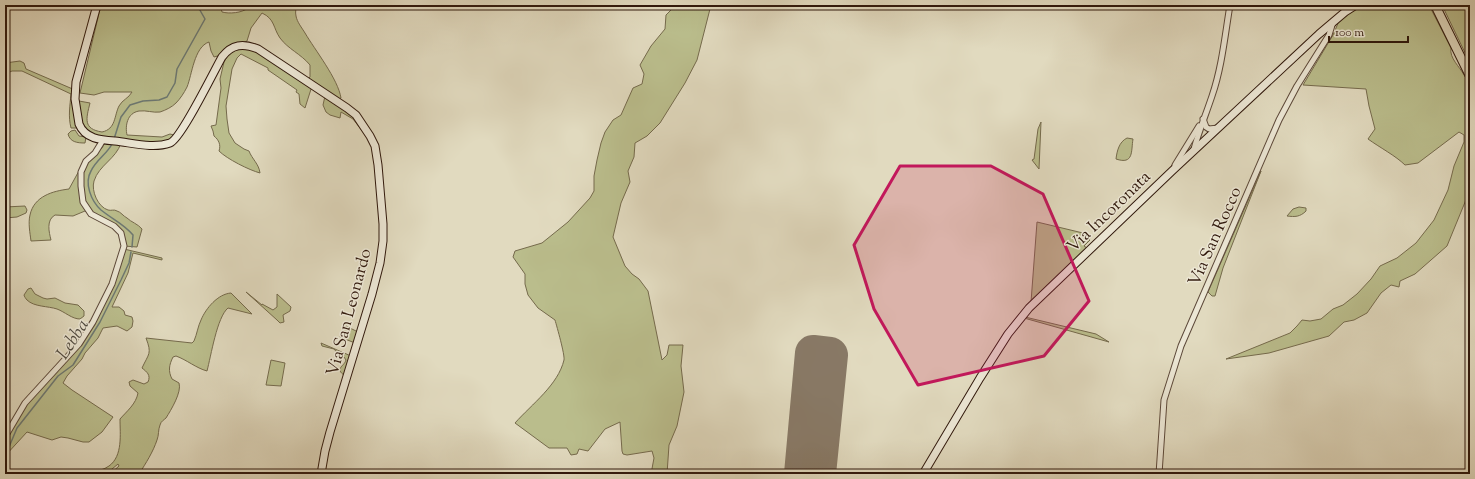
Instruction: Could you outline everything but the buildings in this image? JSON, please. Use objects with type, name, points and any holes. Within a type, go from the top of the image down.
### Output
[{"type":"main road","points":[[1431,5],[1439,13]]},
{"type":"main road","points":[[1435,5],[1470,76]]},
{"type":"street","name":"Via San Leonardo","points":[[97,5],[76,82],[75,99],[81,128],[88,136],[106,140],[149,145],[163,145],[172,142],[185,124],[222,57],[228,50],[236,45],[249,45],[258,49],[347,108],[364,125],[375,146],[381,189],[383,241],[380,263],[330,432],[321,474]]},
{"type":"street","points":[[1194,151],[1220,66],[1230,5]]},
{"type":"street","name":"Via Incoronata","points":[[923,474],[1008,334],[1029,308],[1218,128],[1334,21],[1356,5]]},
{"type":"street","name":"Via San Rocco","points":[[1159,474],[1164,400],[1181,346],[1280,120],[1297,86],[1329,35],[1334,21]]},
{"type":"street","points":[[1203,118],[1206,127],[1209,129],[1218,128]]},
{"type":"street","points":[[1172,171],[1203,118]]},
{"type":"street","points":[[1193,135],[1191,145],[1194,151]]},
{"type":"street","points":[[5,437],[25,403],[79,344],[93,322],[114,278],[124,246],[121,233],[114,226],[91,214],[83,202],[81,186],[81,172],[86,161],[106,140]]},
{"type":"highlighted area","points":[[900,166],[991,166],[1043,194],[1089,301],[1044,356],[918,385],[874,309],[854,245]]},
{"type":"green space","points":[[101,5],[220,5],[222,12],[232,13],[245,10],[248,8],[248,5],[297,5],[297,20],[336,82],[341,98],[338,99],[308,79],[310,77],[310,65],[283,42],[272,21],[262,13],[251,28],[247,41],[221,55],[214,57],[209,42],[200,49],[194,62],[187,87],[180,98],[169,108],[160,112],[139,111],[135,112],[129,117],[126,128],[127,135],[162,137],[170,134],[174,135],[171,140],[154,144],[97,136],[87,130],[84,126],[81,118],[79,101],[90,103],[87,122],[89,126],[96,131],[102,132],[110,128],[114,122],[119,106],[132,92],[104,92],[94,95],[80,93]]},
{"type":"green space","points":[[671,5],[711,5],[697,60],[685,83],[660,123],[647,136],[635,143],[634,157],[628,171],[630,182],[621,203],[613,237],[625,266],[639,279],[648,291],[662,360],[667,355],[669,345],[683,345],[681,366],[684,392],[677,426],[669,445],[667,474],[651,474],[654,458],[652,451],[627,455],[623,454],[620,422],[605,429],[588,451],[579,449],[577,454],[571,455],[567,448],[549,448],[515,423],[544,394],[556,378],[561,369],[564,357],[555,320],[538,308],[528,295],[525,284],[525,274],[513,257],[515,251],[542,243],[568,222],[590,198],[594,191],[594,176],[601,143],[605,132],[613,120],[621,115],[633,88],[642,84],[644,74],[640,65],[651,46],[665,29],[666,15],[672,9]]},
{"type":"green space","points":[[1362,5],[1428,5],[1431,9],[1451,48],[1453,59],[1465,76],[1470,87],[1470,190],[1447,246],[1415,274],[1400,281],[1399,287],[1391,285],[1381,293],[1367,313],[1354,320],[1344,322],[1329,336],[1269,353],[1226,359],[1290,333],[1302,320],[1310,321],[1321,319],[1333,309],[1343,305],[1357,294],[1371,279],[1380,266],[1397,258],[1416,243],[1434,220],[1448,190],[1454,166],[1464,142],[1464,135],[1459,132],[1418,163],[1405,165],[1368,139],[1375,129],[1366,89],[1303,85],[1333,35],[1339,21],[1348,13]]},
{"type":"green space","points":[[1442,5],[1470,5],[1470,63]]},
{"type":"green space","points":[[236,48],[250,48],[312,86],[305,108],[300,104],[299,94],[296,92],[297,90],[268,70],[268,68],[241,54],[237,58],[232,69],[226,106],[229,133],[235,143],[249,151],[260,173],[238,164],[219,151],[219,143],[214,136],[211,126],[216,125],[221,88],[220,79],[224,62],[229,53]]},
{"type":"green space","points":[[20,61],[24,63],[26,69],[75,90],[77,128],[71,128],[70,124],[71,94],[22,71],[12,71],[5,74],[5,63]]},
{"type":"green space","points":[[325,96],[354,117],[362,128],[363,132],[353,119],[341,112],[340,118],[326,112],[323,105]]},
{"type":"green space","points":[[1041,122],[1039,169],[1032,160],[1034,159],[1038,129]]},
{"type":"green space","points":[[75,130],[79,136],[86,137],[85,143],[70,139],[68,134]]},
{"type":"green space","points":[[1127,138],[1133,139],[1129,158],[1126,160],[1116,159],[1120,144]]},
{"type":"green space","points":[[106,141],[121,143],[119,149],[96,175],[93,185],[94,194],[101,206],[108,210],[115,210],[142,229],[137,247],[124,246],[122,234],[88,208],[83,195],[82,176],[87,163],[102,148]]},
{"type":"green space","points":[[80,169],[80,187],[88,212],[85,211],[73,216],[55,215],[49,223],[51,240],[31,241],[29,218],[36,203],[51,193],[69,189]]},
{"type":"green space","points":[[1261,171],[1223,268],[1215,296],[1212,296],[1208,292]]},
{"type":"green space","points":[[25,206],[27,210],[26,213],[17,217],[5,218],[5,207]]},
{"type":"green space","points":[[1299,207],[1306,208],[1306,211],[1297,216],[1287,216],[1293,209]]},
{"type":"green space","points":[[1037,222],[1083,233],[1090,240],[1084,246],[1087,248],[1031,302]]},
{"type":"green space","points":[[124,249],[162,258],[162,260],[133,253],[128,273],[112,307],[119,307],[124,311],[125,315],[132,317],[132,327],[127,331],[117,326],[103,328],[98,338],[63,383],[113,417],[102,432],[89,442],[61,437],[52,440],[27,432],[5,456],[5,419],[11,423],[23,407],[67,358],[90,321],[99,313]]},
{"type":"green space","points":[[31,288],[35,294],[43,298],[55,298],[65,303],[78,305],[84,311],[84,316],[77,319],[57,309],[30,302],[24,295],[28,289]]},
{"type":"green space","points":[[246,292],[262,305],[273,310],[277,307],[277,294],[291,307],[290,311],[283,315],[284,322],[280,323]]},
{"type":"green space","points":[[231,293],[252,314],[228,308],[224,313],[218,328],[207,371],[176,356],[173,357],[170,365],[170,373],[172,379],[179,383],[179,391],[171,410],[160,424],[158,438],[139,474],[110,474],[119,466],[118,464],[106,474],[93,474],[109,466],[117,457],[120,444],[120,419],[133,404],[138,393],[130,386],[129,382],[133,380],[144,384],[149,380],[147,372],[142,368],[149,353],[146,338],[192,343],[201,320],[209,306],[222,296]]},
{"type":"green space","points":[[1024,318],[1096,334],[1109,342]]},
{"type":"green space","points":[[346,326],[358,332],[355,343],[340,337]]},
{"type":"green space","points":[[321,343],[351,356],[345,376],[340,371],[346,360],[344,357],[340,356],[334,349],[322,346]]},
{"type":"green space","points":[[271,360],[285,363],[281,386],[266,385]]},
{"type":"waterway","points":[[114,139],[121,117],[130,105],[143,101],[159,100],[167,97],[175,83],[177,69],[205,19],[197,5]]},
{"type":"waterway","name":"Lebba","points":[[112,144],[93,167],[89,176],[88,186],[97,206],[133,235],[132,247]]},
{"type":"waterway","name":"Lebba","points":[[5,449],[9,447],[17,428],[58,376],[73,365],[100,322],[129,263],[131,252]]},
{"type":"runway","points":[[802,474],[813,353],[830,355],[818,474]]}]
